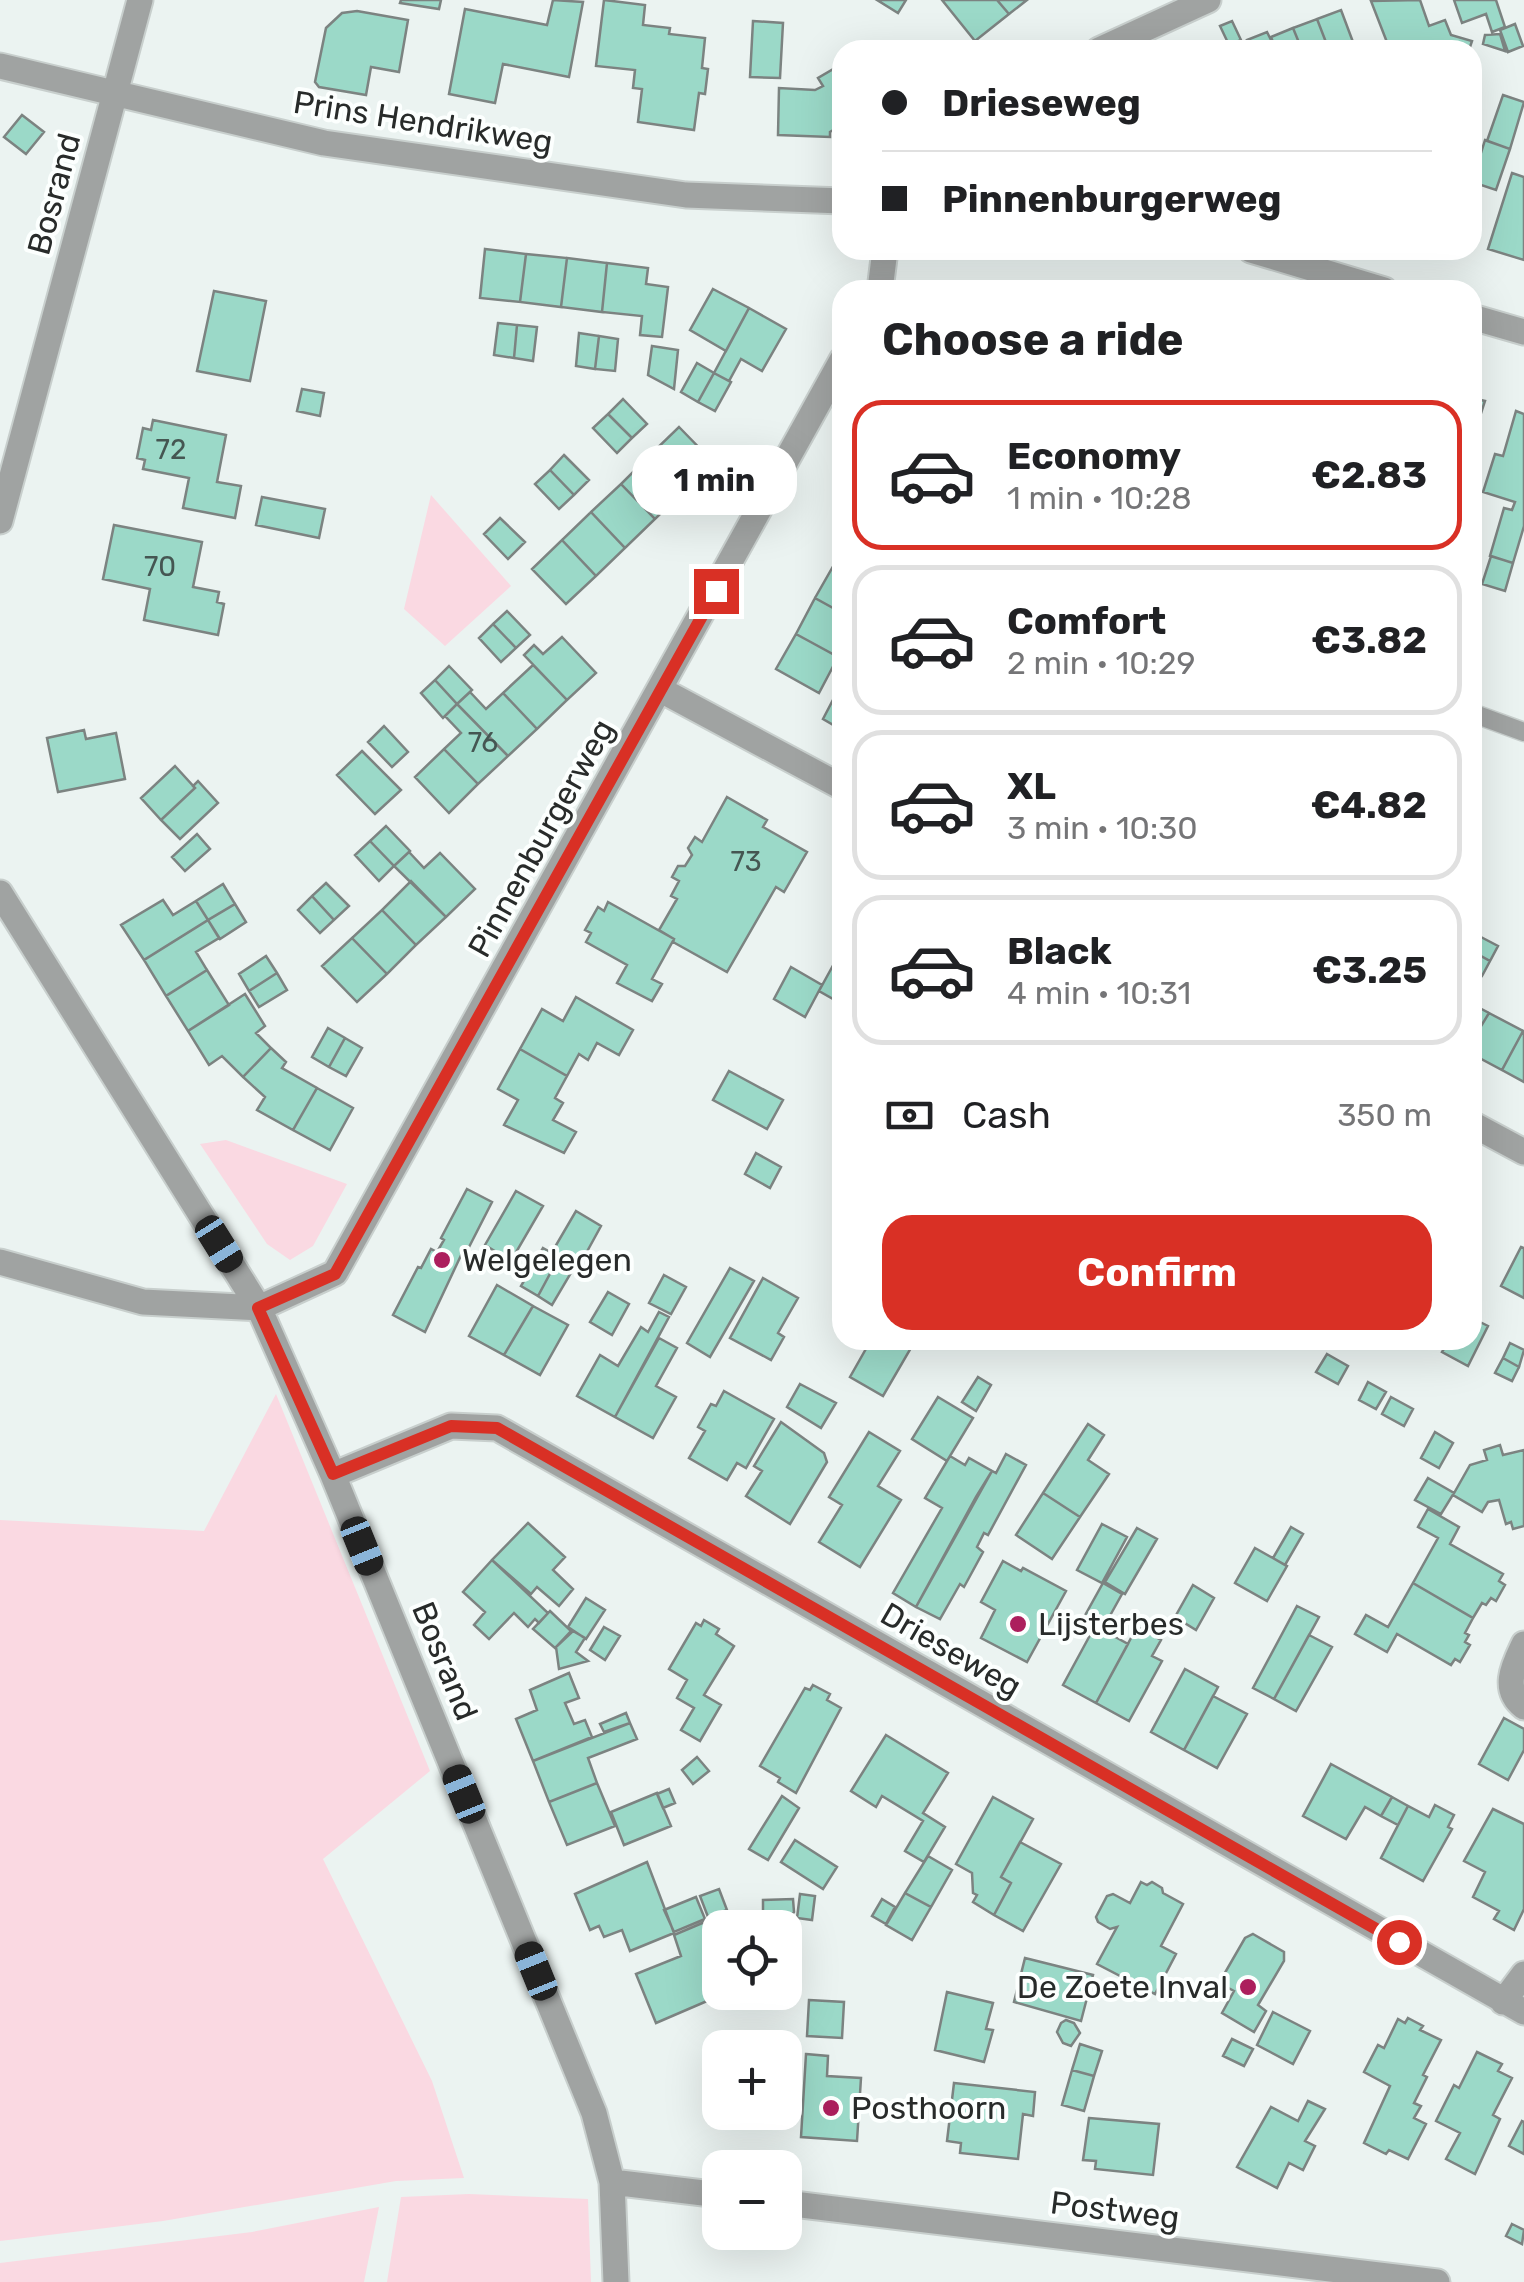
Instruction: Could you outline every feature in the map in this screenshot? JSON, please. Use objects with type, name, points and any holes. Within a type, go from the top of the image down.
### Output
[{"type":"street","name":"Bosrand","points":[[0,522],[140,0]]},
{"type":"street","points":[[1122,40],[1208,0]]},
{"type":"street","name":"Prins Hendrikweg","points":[[0,66],[324,143],[686,195],[832,201]]},
{"type":"street","points":[[1284,260],[1350,280]]},
{"type":"street","points":[[1482,320],[1524,332]]},
{"type":"street","name":"Pinnenburgerweg","points":[[258,1308],[335,1274],[832,378]]},
{"type":"street","points":[[661,690],[832,782]]},
{"type":"street","name":"Bosrand","points":[[0,894],[258,1308],[333,1474],[594,2113],[612,2182],[616,2282]]},
{"type":"street","points":[[1482,1129],[1524,1152]]},
{"type":"street","points":[[0,1262],[142,1302],[258,1308]]},
{"type":"street","name":"Drieseweg","points":[[333,1474],[451,1426],[497,1428],[1514,2007]]},
{"type":"street","points":[[1524,1644],[1512,1669],[1510,1686],[1524,1707]]},
{"type":"street","points":[[1514,2007],[1524,1974]]},
{"type":"street","points":[[612,2182],[702,2193]]},
{"type":"street","name":"Postweg","points":[[802,2205],[1437,2282]]},
{"type":"lane","points":[[1482,717],[1524,732]]},
{"type":"shaded area","points":[[431,495],[511,586],[445,646],[404,609]]},
{"type":"shaded area","points":[[226,1140],[347,1184],[313,1246],[290,1260],[267,1244],[200,1144]]},
{"type":"shaded area","points":[[276,1394],[430,1771],[323,1859],[432,2081],[464,2178],[396,2181],[163,2221],[0,2241],[0,1520],[204,1531]]},
{"type":"shaded area","points":[[469,2194],[588,2199],[591,2282],[387,2282],[401,2197]]},
{"type":"shaded area","points":[[379,2207],[364,2282],[0,2282],[0,2263],[252,2232]]},
{"type":"building","points":[[441,0],[439,9],[400,3]]},
{"type":"building","points":[[553,0],[583,2],[569,77],[503,64],[495,103],[449,94],[465,9],[547,25]]},
{"type":"building","points":[[604,0],[645,5],[643,25],[670,28],[669,34],[705,38],[702,68],[708,69],[705,94],[699,93],[694,130],[638,122],[642,89],[633,88],[635,70],[596,66]]},
{"type":"building","points":[[877,0],[906,0],[898,13]]},
{"type":"building","points":[[942,0],[997,0],[1009,14],[974,40]]},
{"type":"building","points":[[997,0],[1027,0],[1009,14]]},
{"type":"building","points":[[1420,0],[1429,26],[1445,20],[1451,35],[1468,40],[1386,40],[1371,1]]},
{"type":"building","points":[[1454,0],[1496,0],[1505,27],[1492,32],[1486,14],[1462,23]]},
{"type":"building","points":[[1341,10],[1352,40],[1325,40],[1317,19]]},
{"type":"building","points":[[357,11],[408,20],[399,72],[371,67],[366,95],[319,87],[315,82],[326,28],[342,13]]},
{"type":"building","points":[[1317,19],[1325,40],[1298,40],[1293,28]]},
{"type":"building","points":[[753,21],[783,23],[780,78],[750,77]]},
{"type":"building","points":[[1232,21],[1241,40],[1227,40],[1220,26]]},
{"type":"building","points":[[1515,24],[1523,46],[1508,52],[1500,30]]},
{"type":"building","points":[[1293,28],[1298,40],[1272,40],[1271,37]]},
{"type":"building","points":[[1267,32],[1271,40],[1247,40]]},
{"type":"building","points":[[1500,34],[1505,51],[1483,44],[1485,35]]},
{"type":"building","points":[[832,70],[830,137],[778,135],[779,88],[815,90],[823,86],[818,78]]},
{"type":"building","points":[[1503,95],[1524,102],[1510,149],[1487,141]]},
{"type":"building","points":[[22,115],[44,132],[26,154],[4,137]]},
{"type":"building","points":[[1485,140],[1510,149],[1496,190],[1482,185]]},
{"type":"building","points":[[1512,173],[1524,177],[1524,260],[1488,249]]},
{"type":"building","points":[[485,249],[526,254],[520,302],[480,298]]},
{"type":"building","points":[[526,254],[567,258],[561,307],[520,302]]},
{"type":"building","points":[[567,258],[607,263],[602,312],[561,307]]},
{"type":"building","points":[[607,263],[648,268],[646,284],[668,287],[662,337],[640,335],[642,316],[602,312]]},
{"type":"building","points":[[713,289],[749,308],[726,351],[690,330]]},
{"type":"building","points":[[214,291],[266,301],[250,381],[197,371]]},
{"type":"building","points":[[749,308],[786,329],[762,371],[741,359],[729,381],[714,373]]},
{"type":"building","points":[[498,323],[517,325],[514,358],[494,355]]},
{"type":"building","points":[[517,325],[537,327],[533,361],[514,358]]},
{"type":"building","points":[[579,333],[599,336],[595,369],[576,366]]},
{"type":"building","points":[[599,336],[618,339],[615,371],[595,369]]},
{"type":"building","points":[[652,346],[678,350],[674,389],[648,375]]},
{"type":"building","points":[[697,363],[714,373],[698,402],[681,392]]},
{"type":"building","points":[[714,373],[731,382],[715,411],[698,402]]},
{"type":"building","points":[[302,389],[324,393],[320,416],[297,411]]},
{"type":"building","points":[[623,399],[647,424],[632,438],[608,414]]},
{"type":"building","points":[[1516,411],[1524,414],[1524,526],[1513,563],[1490,556],[1504,508],[1512,510],[1515,502],[1483,492],[1495,454],[1503,456]]},
{"type":"building","points":[[608,414],[632,438],[617,453],[593,428]]},
{"type":"building","points":[[153,420],[226,435],[217,482],[241,486],[235,518],[183,508],[189,478],[143,469],[145,460],[137,458],[143,428],[151,430]]},
{"type":"building","points":[[679,427],[714,463],[684,491],[650,455]]},
{"type":"building","points":[[564,455],[589,480],[574,495],[550,470]]},
{"type":"building","points":[[650,455],[684,491],[655,519],[621,484]]},
{"type":"building","points":[[550,470],[574,495],[559,509],[535,484]]},
{"type":"building","points":[[621,484],[655,519],[625,548],[591,512]]},
{"type":"building","points":[[262,497],[325,509],[319,538],[256,525]]},
{"type":"building","points":[[591,512],[625,548],[596,576],[562,540]]},
{"type":"building","points":[[500,518],[525,542],[508,559],[484,534]]},
{"type":"building","points":[[114,525],[202,542],[193,587],[219,592],[217,602],[224,604],[218,635],[144,620],[150,589],[103,579]]},
{"type":"building","points":[[562,540],[596,576],[566,604],[532,569]]},
{"type":"building","points":[[1491,556],[1513,563],[1505,591],[1482,584]]},
{"type":"building","points":[[832,568],[832,607],[815,598]]},
{"type":"building","points":[[815,598],[832,607],[832,654],[796,634]]},
{"type":"building","points":[[507,611],[530,635],[516,648],[493,624]]},
{"type":"building","points":[[493,624],[516,648],[501,662],[479,638]]},
{"type":"building","points":[[796,634],[832,654],[832,668],[819,693],[776,669]]},
{"type":"building","points":[[562,637],[596,673],[567,700],[524,655],[534,645],[543,654]]},
{"type":"building","points":[[533,665],[567,700],[537,729],[503,693]]},
{"type":"building","points":[[449,666],[472,690],[457,704],[435,680]]},
{"type":"building","points":[[435,680],[457,704],[443,718],[421,693]]},
{"type":"building","points":[[470,692],[486,709],[503,693],[537,729],[508,756],[457,704]]},
{"type":"building","points":[[832,702],[832,724],[823,719]]},
{"type":"building","points":[[457,704],[508,756],[478,784],[444,749],[461,733],[445,716]]},
{"type":"building","points":[[384,726],[408,752],[392,767],[368,742]]},
{"type":"building","points":[[84,730],[86,739],[116,733],[125,779],[58,792],[47,738]]},
{"type":"building","points":[[444,749],[478,784],[449,813],[415,777]]},
{"type":"building","points":[[362,751],[401,790],[375,814],[337,775]]},
{"type":"building","points":[[175,766],[195,788],[161,820],[141,798]]},
{"type":"building","points":[[198,781],[218,803],[180,839],[161,820]]},
{"type":"building","points":[[727,797],[767,820],[763,827],[807,852],[784,892],[776,887],[727,972],[659,930],[677,899],[671,896],[679,881],[672,877],[692,855],[688,848],[695,837],[702,842]]},
{"type":"building","points":[[386,826],[410,851],[394,866],[370,841]]},
{"type":"building","points":[[197,834],[210,849],[185,871],[172,857]]},
{"type":"building","points":[[370,841],[394,866],[379,881],[355,855]]},
{"type":"building","points":[[409,852],[424,868],[440,853],[475,889],[446,917],[394,866]]},
{"type":"building","points":[[411,881],[446,917],[416,945],[382,910]]},
{"type":"building","points":[[326,883],[349,906],[334,920],[312,896]]},
{"type":"building","points":[[223,884],[235,904],[208,920],[196,901]]},
{"type":"building","points":[[312,896],[334,920],[320,933],[298,910]]},
{"type":"building","points":[[163,900],[173,915],[196,901],[208,920],[144,960],[121,925]]},
{"type":"building","points":[[608,902],[674,939],[652,979],[662,984],[652,1001],[617,983],[627,965],[586,942],[591,933],[585,930],[598,907],[604,911]]},
{"type":"building","points":[[235,904],[246,922],[220,939],[208,920]]},
{"type":"building","points":[[382,910],[416,945],[387,974],[352,938]]},
{"type":"building","points":[[208,920],[219,938],[196,952],[207,970],[166,996],[144,960]]},
{"type":"building","points":[[352,938],[387,974],[357,1002],[322,966]]},
{"type":"building","points":[[1482,938],[1498,946],[1490,961],[1482,957]]},
{"type":"building","points":[[266,956],[277,973],[249,991],[239,974]]},
{"type":"building","points":[[1482,957],[1490,961],[1482,976]]},
{"type":"building","points":[[791,967],[822,985],[805,1017],[774,999]]},
{"type":"building","points":[[832,967],[832,998],[819,991]]},
{"type":"building","points":[[207,970],[229,1005],[188,1031],[166,996]]},
{"type":"building","points":[[277,973],[287,990],[259,1007],[249,991]]},
{"type":"building","points":[[245,994],[265,1026],[256,1033],[271,1048],[243,1077],[222,1056],[209,1065],[188,1031]]},
{"type":"building","points":[[576,997],[633,1030],[619,1055],[597,1043],[588,1060],[579,1054],[567,1076],[520,1049],[542,1009],[563,1021]]},
{"type":"building","points":[[1489,1013],[1523,1031],[1502,1070],[1482,1059],[1482,1025]]},
{"type":"building","points":[[328,1028],[345,1038],[329,1067],[312,1057]]},
{"type":"building","points":[[1524,1032],[1524,1082],[1502,1070]]},
{"type":"building","points":[[345,1038],[362,1048],[346,1076],[329,1067]]},
{"type":"building","points":[[271,1048],[286,1062],[282,1068],[317,1088],[293,1130],[257,1110],[265,1097],[243,1077]]},
{"type":"building","points":[[520,1049],[567,1076],[555,1098],[563,1103],[553,1120],[576,1132],[564,1153],[504,1125],[518,1100],[498,1089]]},
{"type":"building","points":[[729,1071],[783,1100],[767,1129],[713,1100]]},
{"type":"building","points":[[317,1088],[353,1108],[330,1150],[293,1130]]},
{"type":"building","points":[[756,1153],[781,1167],[770,1188],[745,1174]]},
{"type":"building","name":"Welgelegen","points":[[467,1189],[492,1202],[467,1251],[464,1249],[425,1332],[393,1315],[418,1267],[421,1268],[431,1249],[437,1252]]},
{"type":"building","points":[[516,1191],[543,1206],[511,1261],[485,1245]]},
{"type":"building","points":[[576,1211],[601,1226],[578,1268],[552,1252]]},
{"type":"building","points":[[1521,1247],[1524,1248],[1524,1298],[1501,1286]]},
{"type":"building","points":[[543,1248],[559,1257],[538,1296],[521,1286]]},
{"type":"building","points":[[559,1257],[575,1266],[552,1305],[538,1296]]},
{"type":"building","points":[[730,1268],[754,1281],[710,1357],[687,1343]]},
{"type":"building","points":[[664,1275],[686,1287],[671,1314],[649,1303]]},
{"type":"building","points":[[763,1278],[798,1298],[778,1333],[784,1337],[771,1360],[730,1338]]},
{"type":"building","points":[[497,1285],[533,1306],[504,1355],[469,1336]]},
{"type":"building","points":[[608,1292],[629,1304],[612,1335],[590,1322]]},
{"type":"building","points":[[533,1306],[568,1325],[540,1375],[504,1355]]},
{"type":"building","points":[[659,1312],[669,1317],[615,1417],[577,1396],[600,1355],[618,1366],[641,1327],[648,1332]]},
{"type":"building","points":[[659,1338],[677,1348],[656,1386],[676,1397],[653,1438],[615,1417]]},
{"type":"building","points":[[1510,1343],[1524,1350],[1519,1367],[1503,1358]]},
{"type":"building","points":[[865,1350],[910,1350],[883,1396],[850,1377]]},
{"type":"building","points":[[1443,1350],[1476,1350],[1468,1366]]},
{"type":"building","points":[[1327,1354],[1348,1366],[1338,1384],[1316,1372]]},
{"type":"building","points":[[1503,1358],[1519,1367],[1512,1381],[1495,1373]]},
{"type":"building","points":[[978,1377],[991,1385],[976,1411],[962,1402]]},
{"type":"building","points":[[1368,1382],[1386,1392],[1376,1409],[1359,1400]]},
{"type":"building","points":[[800,1384],[836,1403],[821,1428],[787,1407]]},
{"type":"building","points":[[724,1391],[774,1419],[746,1468],[737,1463],[727,1480],[689,1458],[705,1431],[698,1427]]},
{"type":"building","points":[[938,1397],[973,1418],[947,1461],[912,1439]]},
{"type":"building","points":[[1391,1397],[1413,1409],[1404,1426],[1382,1414]]},
{"type":"building","points":[[781,1422],[824,1453],[827,1462],[790,1524],[746,1496],[762,1471],[754,1466]]},
{"type":"building","points":[[1088,1424],[1104,1435],[1088,1460],[1109,1474],[1080,1517],[1043,1493]]},
{"type":"building","points":[[869,1432],[900,1451],[878,1486],[901,1500],[860,1567],[819,1542],[842,1505],[829,1497]]},
{"type":"building","points":[[1435,1432],[1453,1443],[1439,1468],[1421,1458]]},
{"type":"building","points":[[1500,1445],[1503,1455],[1524,1450],[1524,1526],[1513,1529],[1511,1522],[1506,1524],[1499,1500],[1488,1502],[1482,1512],[1453,1495],[1470,1465],[1487,1460],[1484,1450]]},
{"type":"building","points":[[1006,1454],[1026,1465],[988,1535],[984,1533],[977,1547],[983,1552],[964,1587],[960,1584],[940,1619],[916,1607],[976,1497]]},
{"type":"building","points":[[950,1456],[965,1465],[969,1458],[992,1471],[916,1607],[893,1593],[942,1508],[925,1498]]},
{"type":"building","points":[[1428,1478],[1454,1493],[1441,1514],[1415,1500]]},
{"type":"building","points":[[1043,1493],[1080,1517],[1052,1559],[1016,1535]]},
{"type":"building","points":[[1428,1509],[1459,1527],[1450,1544],[1503,1574],[1499,1581],[1505,1585],[1496,1601],[1491,1598],[1486,1605],[1482,1603],[1473,1618],[1413,1583],[1438,1538],[1418,1527]]},
{"type":"building","points":[[528,1523],[565,1557],[553,1570],[573,1589],[559,1606],[537,1587],[531,1594],[492,1560]]},
{"type":"building","points":[[1102,1524],[1127,1537],[1102,1583],[1077,1570]]},
{"type":"building","points":[[1291,1527],[1303,1534],[1285,1565],[1273,1558]]},
{"type":"building","points":[[1137,1528],[1157,1539],[1125,1594],[1105,1582]]},
{"type":"building","points":[[1255,1548],[1287,1566],[1267,1601],[1235,1583]]},
{"type":"building","points":[[492,1560],[548,1613],[539,1623],[535,1619],[528,1627],[514,1613],[489,1639],[474,1625],[485,1612],[463,1592]]},
{"type":"building","name":"Lijsterbes","points":[[1003,1561],[1066,1591],[1027,1662],[981,1638],[995,1610],[981,1602]]},
{"type":"building","points":[[1103,1583],[1122,1594],[1099,1628],[1128,1644],[1096,1703],[1063,1685],[1095,1626],[1083,1619]]},
{"type":"building","points":[[1413,1583],[1473,1618],[1465,1633],[1469,1635],[1465,1642],[1470,1645],[1460,1662],[1455,1659],[1451,1665],[1397,1634],[1387,1652],[1355,1634],[1366,1615],[1388,1627]]},
{"type":"building","points":[[1193,1585],[1214,1598],[1196,1630],[1175,1617]]},
{"type":"building","points":[[586,1598],[605,1610],[586,1639],[568,1627]]},
{"type":"building","points":[[1297,1606],[1319,1617],[1274,1699],[1253,1688]]},
{"type":"building","points":[[550,1611],[571,1631],[555,1648],[533,1629]]},
{"type":"building","points":[[704,1620],[719,1629],[716,1634],[734,1646],[704,1695],[721,1705],[700,1741],[681,1730],[694,1708],[677,1698],[687,1680],[669,1669],[696,1623],[701,1626]]},
{"type":"building","points":[[604,1627],[620,1636],[605,1660],[590,1650]]},
{"type":"building","points":[[1137,1627],[1161,1640],[1152,1656],[1162,1661],[1129,1721],[1096,1703]]},
{"type":"building","points":[[573,1631],[585,1638],[576,1652],[588,1661],[559,1669],[556,1647]]},
{"type":"building","points":[[1309,1635],[1332,1647],[1296,1711],[1274,1699]]},
{"type":"building","points":[[1185,1669],[1218,1687],[1184,1750],[1151,1732]]},
{"type":"building","points":[[569,1673],[579,1698],[565,1703],[574,1724],[585,1720],[592,1737],[533,1761],[516,1719],[537,1710],[530,1690]]},
{"type":"building","points":[[813,1685],[830,1694],[827,1700],[841,1708],[796,1793],[760,1766],[805,1688],[810,1690]]},
{"type":"building","points":[[1213,1696],[1247,1714],[1217,1768],[1184,1750]]},
{"type":"building","points":[[626,1713],[630,1723],[604,1732],[600,1724]]},
{"type":"building","points":[[1504,1718],[1524,1729],[1524,1750],[1508,1780],[1479,1764]]},
{"type":"building","points":[[630,1723],[637,1739],[588,1758],[597,1783],[549,1802],[533,1761]]},
{"type":"building","points":[[886,1735],[948,1773],[923,1813],[945,1827],[924,1862],[905,1851],[923,1821],[882,1796],[876,1807],[851,1791]]},
{"type":"building","points":[[697,1757],[709,1771],[693,1784],[682,1770]]},
{"type":"building","points":[[1331,1764],[1392,1797],[1381,1816],[1365,1807],[1346,1839],[1303,1816]]},
{"type":"building","points":[[597,1783],[615,1826],[567,1845],[549,1802]]},
{"type":"building","points":[[669,1789],[675,1803],[663,1808],[657,1794]]},
{"type":"building","points":[[657,1793],[671,1826],[624,1845],[611,1812]]},
{"type":"building","points":[[782,1796],[799,1808],[768,1860],[749,1849]]},
{"type":"building","points":[[993,1797],[1033,1819],[1001,1877],[1011,1883],[994,1915],[973,1902],[977,1895],[973,1893],[972,1873],[956,1864]]},
{"type":"building","points":[[1392,1797],[1408,1806],[1398,1825],[1381,1816]]},
{"type":"building","points":[[1435,1805],[1454,1815],[1448,1827],[1452,1829],[1423,1881],[1381,1858],[1408,1806],[1429,1817]]},
{"type":"building","points":[[1493,1809],[1524,1824],[1524,1909],[1514,1930],[1494,1919],[1499,1911],[1473,1897],[1485,1872],[1464,1861]]},
{"type":"building","points":[[795,1840],[837,1867],[823,1889],[781,1862]]},
{"type":"building","points":[[1020,1842],[1061,1864],[1023,1931],[994,1915],[1011,1883],[1001,1877]]},
{"type":"building","points":[[928,1856],[952,1870],[931,1907],[905,1893]]},
{"type":"building","points":[[647,1862],[674,1933],[630,1951],[622,1930],[604,1937],[599,1926],[590,1930],[575,1894]]},
{"type":"building","points":[[1141,1882],[1152,1882],[1183,1904],[1161,1946],[1176,1954],[1155,1994],[1097,1964],[1117,1927],[1110,1929],[1096,1917],[1107,1896],[1113,1894],[1130,1903]]},
{"type":"building","points":[[719,1889],[727,1910],[705,1910],[700,1896]]},
{"type":"building","points":[[905,1893],[931,1907],[912,1940],[886,1925]]},
{"type":"building","points":[[800,1894],[815,1896],[812,1920],[802,1919],[802,1910],[798,1910]]},
{"type":"building","points":[[696,1897],[702,1920],[674,1932],[664,1910]]},
{"type":"building","points":[[793,1899],[794,1910],[763,1910],[763,1900]]},
{"type":"building","points":[[882,1899],[895,1907],[886,1924],[872,1916]]},
{"type":"building","points":[[702,1923],[702,2003],[656,2023],[636,1974],[681,1956],[674,1935]]},
{"type":"building","name":"De Zoete Inval","points":[[1253,1934],[1284,1952],[1284,1961],[1258,2005],[1266,2011],[1254,2032],[1222,2013],[1234,1991],[1219,1983],[1245,1938]]},
{"type":"building","points":[[1025,1958],[1093,1975],[1081,2021],[1014,2002]]},
{"type":"building","points":[[947,1992],[993,2003],[986,2029],[993,2030],[984,2062],[935,2050]]},
{"type":"building","points":[[809,2000],[844,2002],[842,2038],[807,2036]]},
{"type":"building","points":[[1273,2012],[1310,2031],[1293,2064],[1257,2045]]},
{"type":"building","points":[[1408,2018],[1423,2026],[1420,2030],[1441,2040],[1414,2103],[1421,2106],[1414,2118],[1426,2124],[1408,2159],[1364,2143],[1390,2086],[1364,2072],[1378,2045],[1384,2048],[1398,2019],[1405,2023]]},
{"type":"building","points":[[1066,2020],[1074,2023],[1080,2033],[1071,2046],[1063,2043],[1057,2032]]},
{"type":"building","points":[[1232,2039],[1253,2049],[1244,2066],[1223,2056]]},
{"type":"building","points":[[1080,2044],[1102,2051],[1094,2076],[1072,2070]]},
{"type":"building","points":[[1477,2052],[1502,2064],[1498,2071],[1512,2078],[1493,2115],[1500,2119],[1475,2174],[1446,2159],[1460,2133],[1436,2121]]},
{"type":"building","name":"Posthoorn","points":[[806,2054],[828,2056],[827,2076],[861,2078],[857,2141],[801,2137]]},
{"type":"building","points":[[1072,2070],[1094,2076],[1084,2111],[1062,2105]]},
{"type":"building","points":[[954,2083],[1035,2092],[1033,2116],[1023,2114],[1018,2159],[960,2153],[961,2143],[947,2141]]},
{"type":"building","points":[[1308,2101],[1325,2109],[1305,2141],[1315,2146],[1303,2170],[1289,2163],[1277,2188],[1237,2167],[1271,2107],[1298,2121]]},
{"type":"building","points":[[1089,2118],[1159,2124],[1153,2175],[1095,2169],[1096,2161],[1083,2160]]},
{"type":"building","points":[[1524,2122],[1524,2154],[1509,2146]]},
{"type":"building","points":[[1512,2224],[1524,2230],[1522,2244],[1506,2236]]},
{"type":"place","name":"Welgelegen","points":[[442,1260]]},
{"type":"place","name":"Lijsterbes","points":[[1018,1624]]},
{"type":"place","name":"De Zoete Inval","points":[[1248,1987]]},
{"type":"place","name":"Posthoorn","points":[[831,2108]]},
{"type":"route","points":[[716,591],[335,1274],[258,1308],[333,1474],[451,1426],[497,1428],[1399,1942]]}]
